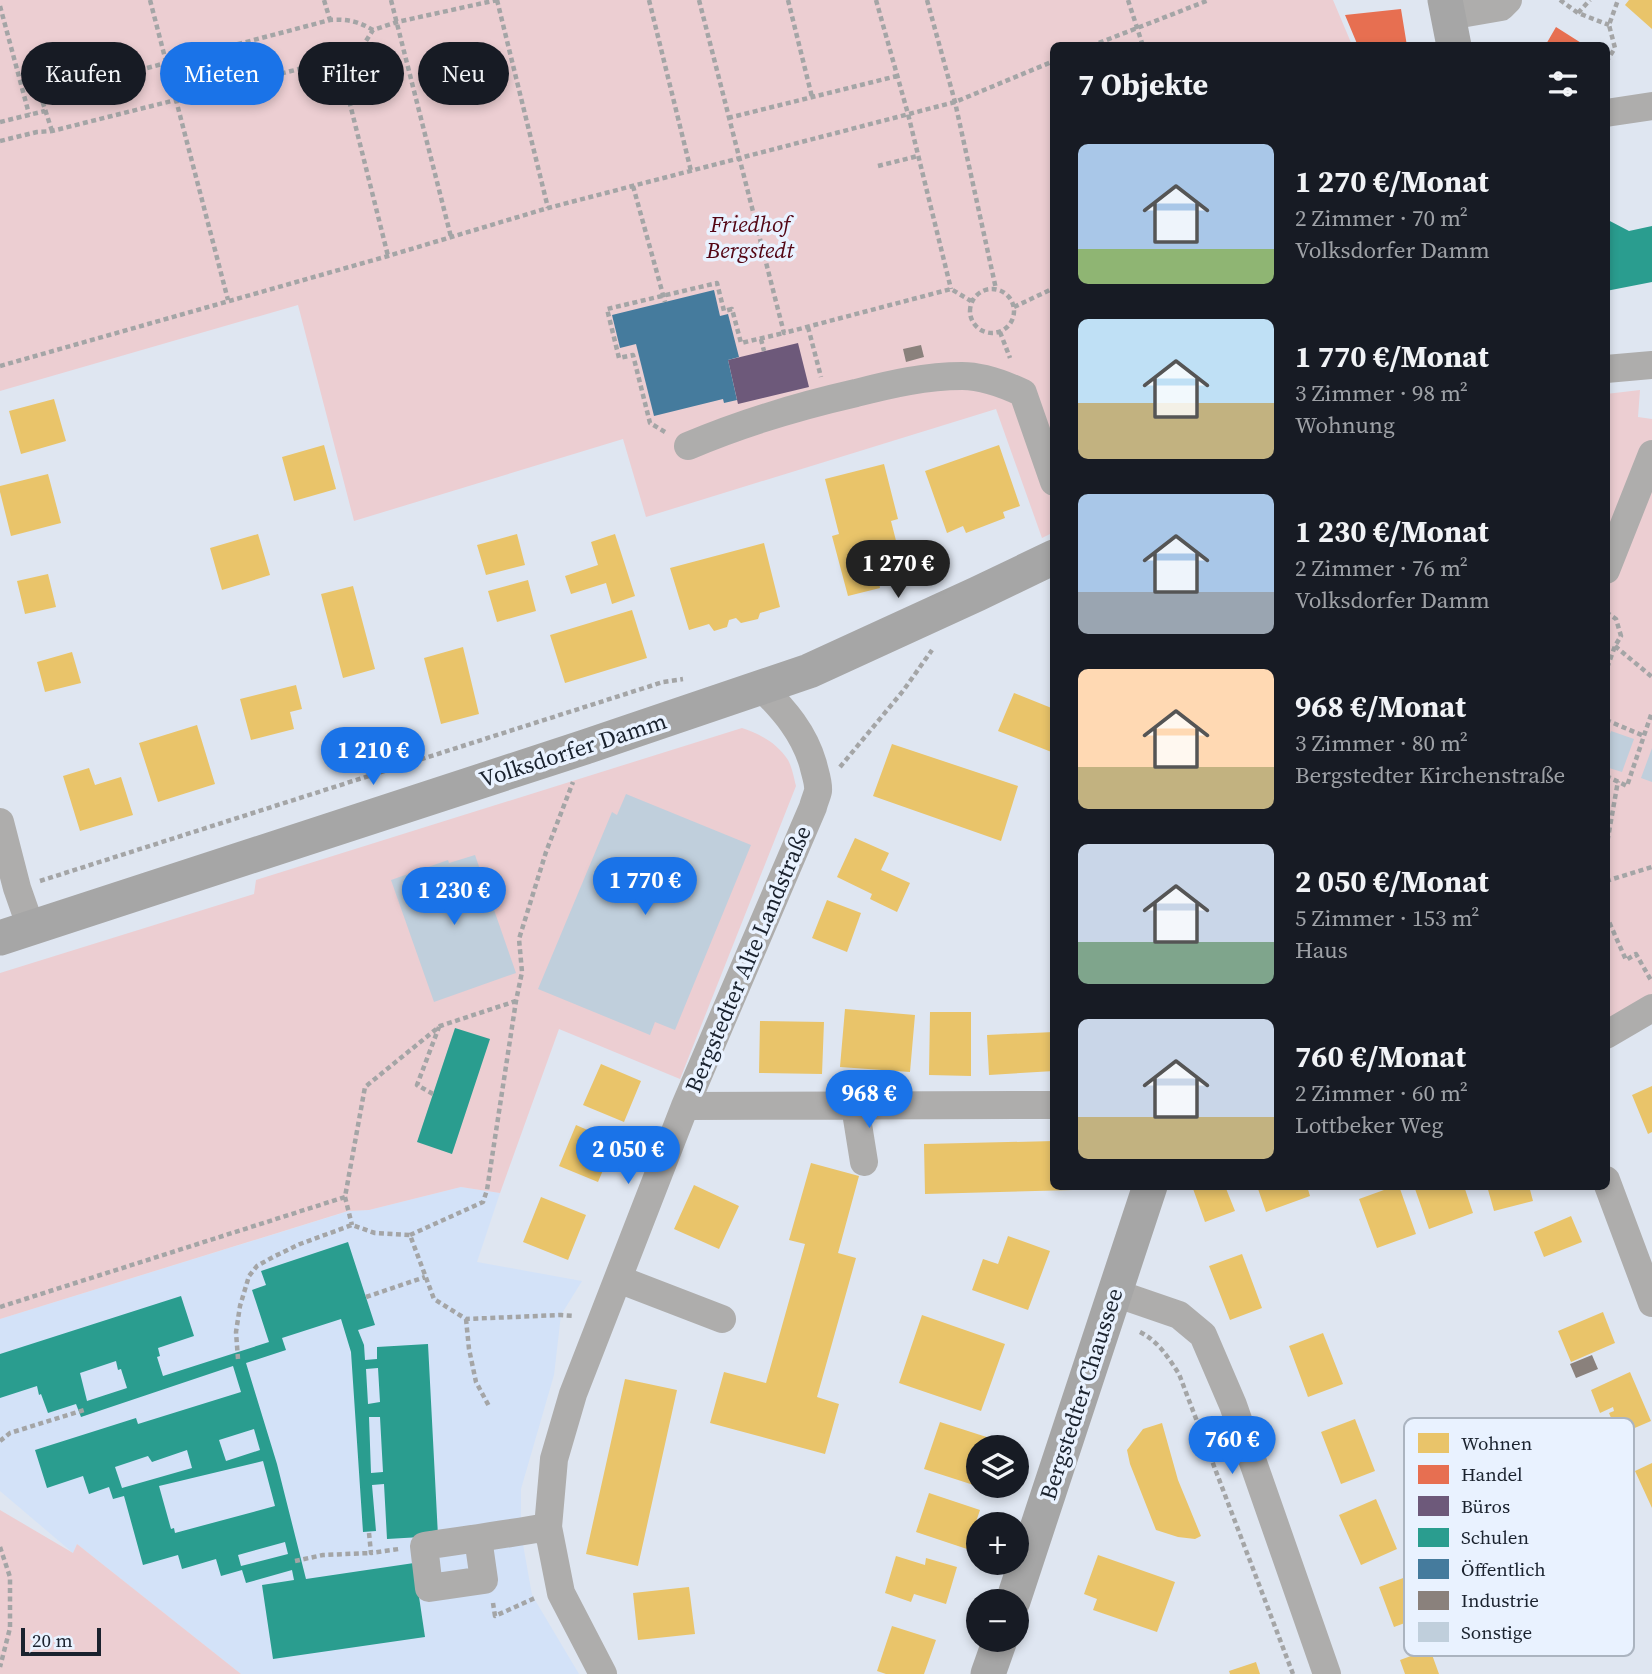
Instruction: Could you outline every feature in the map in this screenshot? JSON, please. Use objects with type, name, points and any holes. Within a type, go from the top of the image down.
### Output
[{"type":"main road","name":"Volksdorfer Damm","points":[[16,933],[809,671],[1050,559]]},
{"type":"main road","name":"Bergstedter Chaussee","points":[[1017,1589],[1149,1190]]},
{"type":"main road","points":[[988,1674],[996,1652]]},
{"type":"street","points":[[1450,20],[1501,7],[1508,0]]},
{"type":"street","points":[[1610,112],[1652,106]]},
{"type":"street","points":[[1610,369],[1652,365]]},
{"type":"street","points":[[688,446],[725,430],[826,400],[909,380],[964,376],[1002,383],[1023,393],[1050,471]]},
{"type":"street","points":[[1610,560],[1652,454]]},
{"type":"street","points":[[762,688],[791,718],[800,734],[809,752],[818,790]]},
{"type":"street","name":"Bergstedter Alte Landstraße","points":[[603,1674],[561,1593],[548,1527],[554,1459],[573,1394],[685,1105],[818,790]]},
{"type":"street","points":[[0,822],[17,888],[16,933]]},
{"type":"street","points":[[1610,1033],[1652,1008]]},
{"type":"street","points":[[685,1105],[1050,1105]]},
{"type":"street","points":[[855,1106],[864,1162]]},
{"type":"street","points":[[1610,1190],[1652,1303]]},
{"type":"street","points":[[618,1279],[722,1320]]},
{"type":"street","points":[[1115,1293],[1179,1315],[1203,1335],[1233,1405],[1327,1674]]},
{"type":"street","points":[[478,1538],[484,1580],[429,1588],[424,1546],[548,1527]]},
{"type":"path","points":[[150,0],[161,42]]},
{"type":"path","points":[[324,0],[330,20]]},
{"type":"path","points":[[391,0],[452,237]]},
{"type":"path","points":[[365,42],[373,30],[397,22],[497,0],[548,208]]},
{"type":"path","points":[[649,0],[691,171]]},
{"type":"path","points":[[699,0],[785,333]]},
{"type":"path","points":[[788,0],[812,97]]},
{"type":"path","points":[[876,0],[908,114],[951,289],[971,301]]},
{"type":"path","points":[[927,0],[955,102],[996,289]]},
{"type":"path","points":[[1128,0],[1142,42]]},
{"type":"path","points":[[1101,42],[1209,0]]},
{"type":"path","points":[[1560,0],[1578,13],[1609,25]]},
{"type":"path","points":[[1578,13],[1590,0]]},
{"type":"path","points":[[1610,56],[1615,48],[1609,25],[1618,0]]},
{"type":"path","points":[[0,6],[29,114]]},
{"type":"path","points":[[246,42],[330,20],[359,22],[373,30]]},
{"type":"path","points":[[0,366],[548,208],[955,102],[1050,63]]},
{"type":"path","points":[[52,131],[42,100],[44,95],[160,65]]},
{"type":"path","points":[[728,118],[897,76]]},
{"type":"path","points":[[0,141],[160,104]]},
{"type":"path","points":[[178,105],[228,300]]},
{"type":"path","points":[[350,105],[388,256]]},
{"type":"path","points":[[0,122],[45,111]]},
{"type":"path","points":[[878,166],[918,156]]},
{"type":"path","points":[[633,186],[664,299]]},
{"type":"path","points":[[688,446],[650,423],[633,355],[619,358],[607,309],[664,299],[717,283],[724,311],[732,309],[738,344],[951,289]]},
{"type":"path","points":[[996,289],[1008,296],[1014,307],[1010,324],[1000,332],[986,333],[974,325],[969,313],[971,301],[980,292],[996,289]]},
{"type":"path","points":[[1014,307],[1050,290]]},
{"type":"path","points":[[808,327],[826,400]]},
{"type":"path","points":[[761,339],[764,351]]},
{"type":"path","points":[[1610,615],[1616,619],[1621,636],[1610,660]]},
{"type":"path","points":[[818,790],[853,753],[938,643]]},
{"type":"path","points":[[1615,646],[1652,677]]},
{"type":"path","points":[[17,888],[663,682],[688,678]]},
{"type":"path","points":[[1610,778],[1627,786],[1652,712]]},
{"type":"path","points":[[1610,722],[1644,736]]},
{"type":"path","points":[[238,1359],[236,1332],[240,1306],[249,1276],[257,1266],[300,1244],[352,1225],[375,1233],[410,1235],[484,1202],[522,972],[519,939],[546,852],[584,747]]},
{"type":"path","points":[[1610,826],[1618,781]]},
{"type":"path","points":[[1610,880],[1652,867]]},
{"type":"path","points":[[1610,924],[1626,960],[1636,954],[1652,982]]},
{"type":"path","points":[[352,1225],[345,1197],[365,1087],[440,1026],[516,1001]]},
{"type":"path","points":[[433,1094],[417,1085],[440,1026]]},
{"type":"path","points":[[0,1307],[345,1197]]},
{"type":"path","points":[[410,1235],[434,1299],[466,1319],[561,1315]]},
{"type":"path","points":[[366,1297],[425,1277]]},
{"type":"path","points":[[466,1319],[468,1349],[476,1382],[491,1408]]},
{"type":"path","points":[[1133,1329],[1148,1336],[1158,1345],[1179,1374],[1293,1674]]},
{"type":"path","points":[[0,1441],[10,1433],[84,1409]]},
{"type":"path","points":[[369,1533],[371,1553]]},
{"type":"path","points":[[295,1561],[323,1555],[371,1553],[424,1546]]},
{"type":"path","points":[[0,1547],[10,1577],[10,1628],[0,1667]]},
{"type":"path","points":[[484,1580],[491,1592],[495,1616],[541,1595]]},
{"type":"shaded area","points":[[461,1187],[500,1193],[477,1262],[582,1281],[561,1315],[554,1375],[521,1489],[521,1533],[532,1595],[579,1674],[241,1674],[77,1544],[73,1553],[0,1491],[0,1319],[349,1211],[369,1210]]},
{"type":"green space","name":"Friedhof Bergstedt","points":[[0,0],[1333,0],[1351,42],[1050,42],[1050,534],[1042,538],[996,409],[646,517],[623,439],[354,521],[298,305],[0,391]]},
{"type":"green space","points":[[1640,390],[1638,417],[1652,419],[1652,998],[1610,1021],[1610,394]]},
{"type":"green space","points":[[742,728],[762,736],[784,754],[796,786],[680,1079],[559,1029],[500,1193],[461,1187],[369,1210],[348,1211],[0,1319],[0,973],[254,894],[256,880]]},
{"type":"green space","points":[[0,1510],[73,1553],[77,1544],[241,1674],[0,1674]]},
{"type":"building: Wohnen","points":[[1629,0],[1652,0],[1652,29],[1625,5]]},
{"type":"building: Wohnen","points":[[54,399],[66,441],[21,454],[9,411]]},
{"type":"building: Wohnen","points":[[324,445],[336,489],[294,501],[282,457]]},
{"type":"building: Wohnen","points":[[999,445],[1020,506],[1003,512],[1005,518],[966,533],[963,526],[947,533],[925,471]]},
{"type":"building: Wohnen","points":[[884,464],[898,519],[891,521],[905,576],[879,583],[880,588],[848,596],[832,536],[839,534],[825,479]]},
{"type":"building: Wohnen","points":[[48,474],[61,523],[11,536],[0,486]]},
{"type":"building: Wohnen","points":[[258,534],[270,575],[222,590],[210,548]]},
{"type":"building: Wohnen","points":[[517,534],[525,565],[486,575],[477,545]]},
{"type":"building: Wohnen","points":[[615,534],[635,596],[612,604],[606,583],[571,594],[565,576],[598,565],[591,542]]},
{"type":"building: Wohnen","points":[[764,543],[780,607],[760,613],[758,619],[741,623],[736,618],[729,620],[727,627],[714,631],[709,624],[689,630],[670,568]]},
{"type":"building: Wohnen","points":[[48,574],[56,607],[25,614],[17,581]]},
{"type":"building: Wohnen","points":[[528,580],[536,611],[497,622],[488,591]]},
{"type":"building: Wohnen","points":[[353,586],[375,669],[343,678],[321,594]]},
{"type":"building: Wohnen","points":[[632,610],[647,658],[565,683],[550,635]]},
{"type":"building: Wohnen","points":[[463,647],[479,714],[441,724],[424,658]]},
{"type":"building: Wohnen","points":[[72,652],[81,683],[45,692],[37,662]]},
{"type":"building: Wohnen","points":[[296,685],[302,709],[290,712],[294,729],[251,740],[240,699]]},
{"type":"building: Wohnen","points":[[1014,693],[1050,707],[1050,751],[998,731]]},
{"type":"building: Wohnen","points":[[197,725],[215,784],[158,802],[139,743]]},
{"type":"building: Wohnen","points":[[892,744],[1018,786],[1001,841],[873,796]]},
{"type":"building: Wohnen","points":[[89,768],[95,785],[121,777],[133,815],[80,831],[63,776]]},
{"type":"building: Wohnen","points":[[855,838],[889,853],[881,870],[910,883],[897,912],[870,899],[872,894],[837,877]]},
{"type":"building: Wohnen","points":[[827,900],[861,913],[847,952],[812,938]]},
{"type":"building: Wohnen","points":[[845,1009],[915,1015],[910,1072],[840,1067]]},
{"type":"building: Wohnen","points":[[930,1012],[971,1012],[971,1076],[929,1075]]},
{"type":"building: Wohnen","points":[[760,1021],[824,1022],[822,1074],[759,1073]]},
{"type":"building: Wohnen","points":[[1050,1032],[1050,1071],[989,1075],[987,1035]]},
{"type":"building: Wohnen","points":[[601,1064],[641,1081],[624,1122],[583,1105]]},
{"type":"building: Wohnen","points":[[1652,1086],[1652,1132],[1648,1134],[1632,1095]]},
{"type":"building: Wohnen","points":[[576,1125],[615,1142],[598,1182],[559,1166]]},
{"type":"building: Wohnen","points":[[1050,1141],[1050,1190],[1073,1190],[925,1194],[924,1144]]},
{"type":"building: Wohnen","points":[[811,1163],[859,1176],[838,1253],[856,1258],[817,1397],[839,1404],[825,1454],[710,1423],[724,1372],[766,1383],[805,1244],[789,1240]]},
{"type":"building: Wohnen","points":[[694,1185],[739,1206],[719,1249],[674,1229]]},
{"type":"building: Wohnen","points":[[1193,1190],[1227,1190],[1235,1211],[1205,1222]]},
{"type":"building: Wohnen","points":[[1258,1190],[1308,1190],[1310,1196],[1266,1212]]},
{"type":"building: Wohnen","points":[[1384,1190],[1400,1190],[1416,1234],[1377,1248],[1359,1199]]},
{"type":"building: Wohnen","points":[[1415,1190],[1465,1190],[1473,1213],[1429,1229]]},
{"type":"building: Wohnen","points":[[1488,1190],[1530,1190],[1533,1201],[1494,1211]]},
{"type":"building: Wohnen","points":[[541,1197],[586,1215],[568,1260],[523,1242]]},
{"type":"building: Wohnen","points":[[1571,1216],[1582,1242],[1544,1257],[1534,1232]]},
{"type":"building: Wohnen","points":[[1008,1236],[1050,1251],[1028,1310],[972,1290],[983,1259],[998,1264]]},
{"type":"building: Wohnen","points":[[1242,1254],[1262,1308],[1230,1320],[1209,1266]]},
{"type":"building: Wohnen","points":[[1603,1312],[1615,1343],[1571,1362],[1558,1331]]},
{"type":"building: Wohnen","points":[[922,1315],[1005,1344],[981,1411],[899,1383]]},
{"type":"building: Wohnen","points":[[1323,1333],[1343,1384],[1308,1397],[1289,1346]]},
{"type":"building: Wohnen","points":[[1630,1372],[1651,1421],[1634,1428],[1634,1418],[1611,1418],[1609,1413],[1614,1411],[1613,1407],[1600,1413],[1591,1390]]},
{"type":"building: Wohnen","points":[[625,1379],[677,1390],[638,1566],[586,1554]]},
{"type":"building: Wohnen","points":[[1355,1419],[1375,1471],[1341,1484],[1321,1432]]},
{"type":"building: Wohnen","points":[[940,1422],[980,1435],[966,1435],[966,1483],[924,1469]]},
{"type":"building: Wohnen","points":[[1162,1423],[1178,1480],[1201,1536],[1195,1539],[1156,1530],[1130,1464],[1127,1450],[1143,1429]]},
{"type":"building: Wohnen","points":[[1652,1463],[1652,1508],[1635,1471]]},
{"type":"building: Wohnen","points":[[929,1493],[980,1510],[966,1512],[966,1549],[916,1532]]},
{"type":"building: Wohnen","points":[[1376,1499],[1397,1549],[1361,1565],[1339,1515]]},
{"type":"building: Wohnen","points":[[1098,1555],[1175,1582],[1157,1632],[1093,1610],[1097,1599],[1084,1594]]},
{"type":"building: Wohnen","points":[[896,1556],[925,1565],[926,1558],[957,1567],[946,1604],[914,1594],[911,1602],[885,1593]]},
{"type":"building: Wohnen","points":[[1404,1578],[1404,1623],[1394,1627],[1379,1587]]},
{"type":"building: Wohnen","points":[[689,1587],[695,1634],[638,1640],[633,1593]]},
{"type":"building: Wohnen","points":[[892,1626],[936,1640],[924,1674],[886,1674],[877,1671]]},
{"type":"building: Wohnen","points":[[1411,1656],[1433,1656],[1439,1674],[1405,1674],[1400,1660]]},
{"type":"building: Wohnen","points":[[1256,1662],[1260,1674],[1230,1674],[1229,1671]]},
{"type":"building: Handel","points":[[1401,9],[1406,42],[1356,42],[1345,15]]},
{"type":"building: Handel","points":[[1556,27],[1580,42],[1547,42]]},
{"type":"building: Büros","points":[[798,343],[809,387],[738,404],[728,360]]},
{"type":"building: Schulen","points":[[1610,221],[1629,231],[1652,226],[1652,282],[1610,290]]},
{"type":"building: Schulen","points":[[455,1028],[490,1039],[452,1154],[417,1142]]},
{"type":"building: Schulen","points":[[348,1242],[375,1325],[358,1330],[364,1345],[365,1360],[377,1359],[377,1347],[428,1344],[438,1536],[387,1539],[384,1484],[372,1485],[376,1531],[363,1532],[351,1352],[341,1319],[282,1338],[286,1350],[246,1363],[277,1464],[306,1579],[414,1563],[425,1637],[273,1659],[262,1585],[294,1580],[292,1570],[246,1583],[242,1570],[221,1576],[216,1559],[182,1569],[178,1555],[143,1565],[124,1496],[113,1499],[109,1487],[89,1494],[83,1476],[47,1488],[35,1450],[136,1418],[138,1424],[241,1392],[233,1366],[81,1417],[76,1404],[48,1413],[37,1386],[0,1398],[0,1354],[181,1296],[194,1336],[158,1348],[160,1356],[157,1357],[163,1376],[269,1342],[252,1290],[266,1285],[261,1271]],"holes":[[[116,1361],[127,1388],[87,1401],[80,1373]],[[378,1368],[380,1402],[368,1404],[366,1369]],[[369,1417],[380,1417],[383,1472],[371,1473]],[[254,1429],[260,1450],[226,1461],[219,1440]],[[187,1450],[192,1468],[122,1488],[115,1467],[148,1456],[152,1462]],[[263,1461],[275,1506],[175,1533],[174,1528],[171,1529],[159,1486]],[[285,1542],[288,1554],[241,1566],[238,1555]]]},
{"type":"building: Öffentlich","points":[[714,290],[720,316],[728,314],[739,357],[728,360],[737,400],[724,403],[723,399],[654,416],[636,344],[620,348],[612,315]]},
{"type":"building: Industrie","points":[[921,345],[924,357],[906,362],[903,349]]},
{"type":"building: Industrie","points":[[1592,1355],[1598,1369],[1576,1378],[1570,1364]]},
{"type":"building: Sonstige","points":[[1611,731],[1634,739],[1622,772],[1610,768]]},
{"type":"building: Sonstige","points":[[1652,748],[1652,782],[1641,778]]},
{"type":"building: Sonstige","points":[[626,794],[751,845],[675,1030],[655,1022],[650,1035],[538,989],[612,812],[617,815]]},
{"type":"building: Sonstige","points":[[475,855],[516,973],[434,1002],[391,880],[448,860],[449,863]]}]
